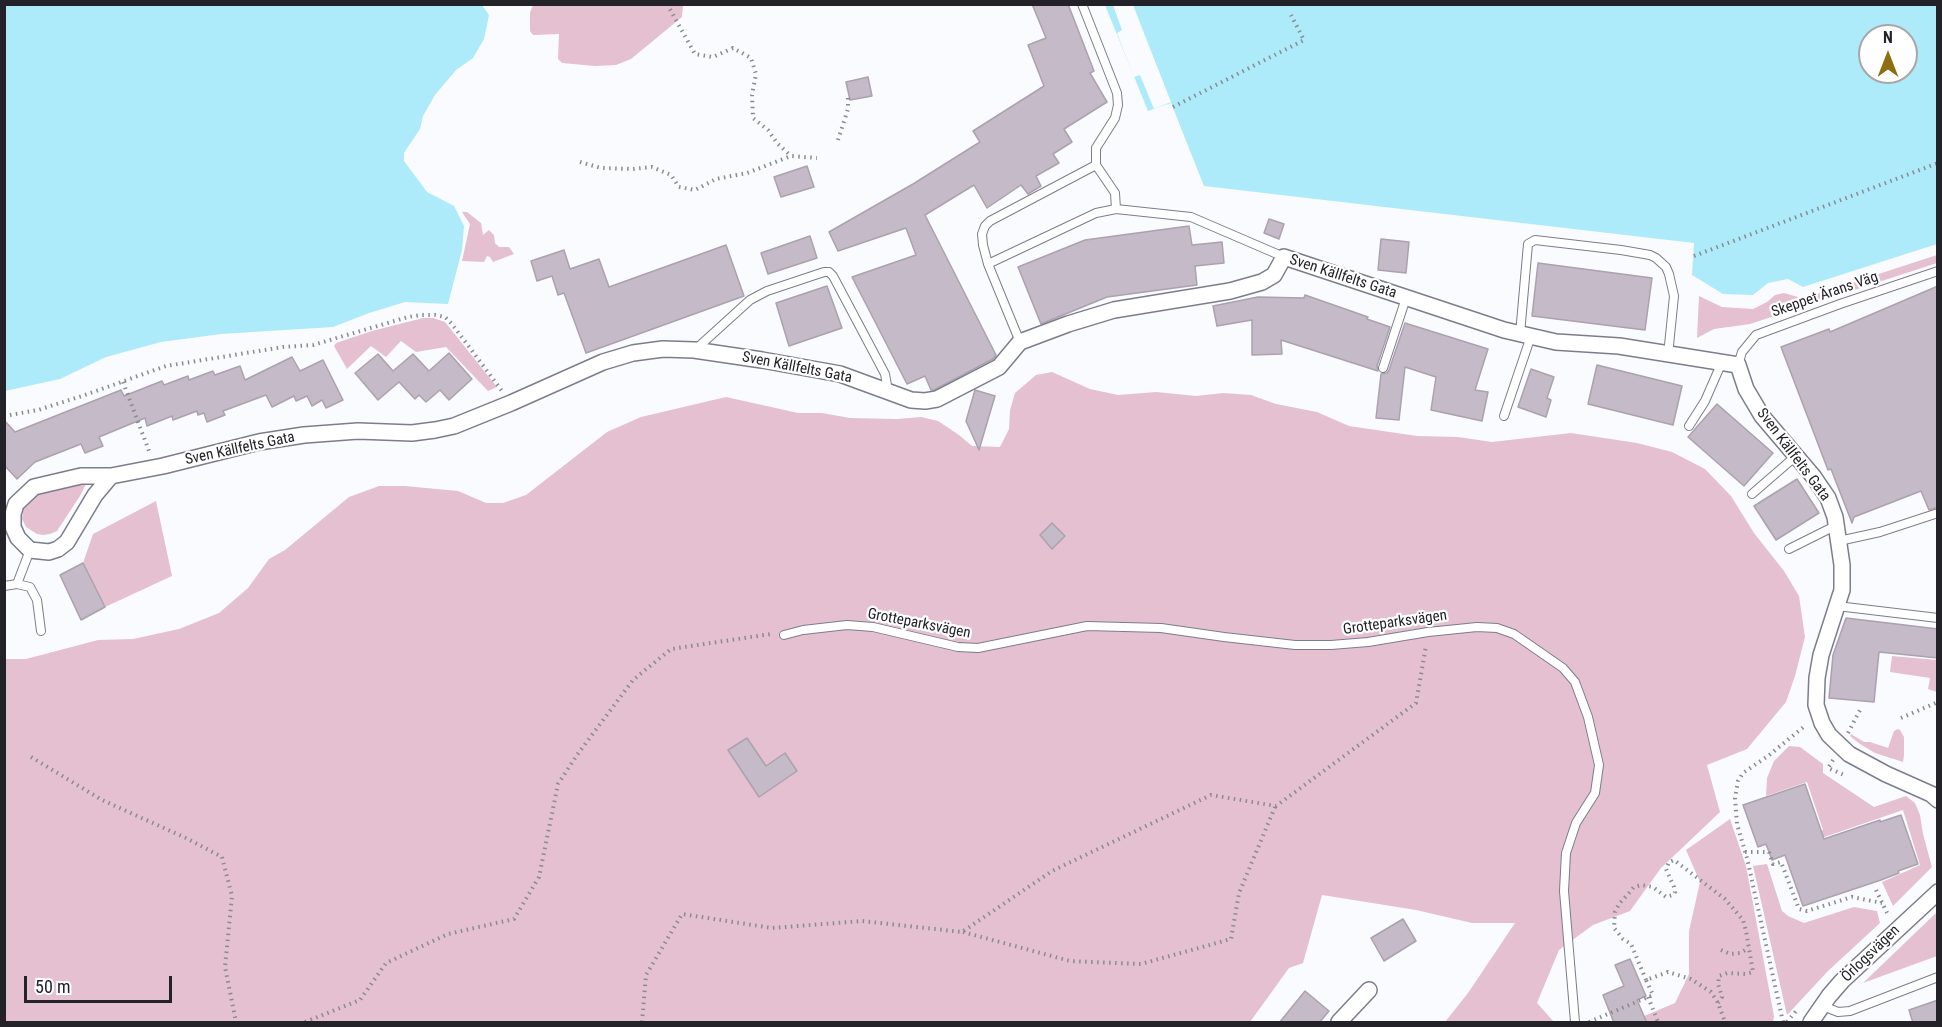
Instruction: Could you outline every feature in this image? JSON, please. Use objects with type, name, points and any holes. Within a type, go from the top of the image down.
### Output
[{"type":"street","name":"Sven Källfelts Gata","points":[[30,550],[18,538],[13,526],[16,504],[34,487],[71,478],[111,476],[270,440],[304,435],[358,432],[412,433],[454,426],[511,404],[603,362],[633,353],[663,349],[694,350],[840,374],[911,400],[937,399],[999,367],[1020,342],[1114,310],[1230,291],[1262,282],[1274,275],[1284,257],[1525,335],[1556,342],[1619,346],[1738,365],[1746,389],[1762,416],[1797,455],[1828,498],[1837,525],[1842,565],[1842,590],[1821,655],[1815,692],[1818,715],[1829,735],[1849,754],[1931,794],[1938,800]]},
{"type":"street","points":[[30,550],[49,552],[67,542],[95,495],[111,476]]},
{"type":"street","name":"Örlogsvägen","points":[[1811,1023],[1842,981],[1938,891]]},
{"type":"street","points":[[1339,1023],[1369,990]]},
{"type":"lane","points":[[1082,4],[1117,93],[1118,105],[1114,118],[1096,148],[1096,165],[1114,194],[1116,209]]},
{"type":"lane","points":[[1020,342],[988,264],[982,234],[985,226],[990,221],[1096,165]]},
{"type":"lane","points":[[988,264],[1096,213],[1116,209],[1191,217],[1284,257]]},
{"type":"lane","points":[[1504,416],[1525,335],[1528,244],[1535,240],[1621,250],[1656,258],[1666,267],[1674,296],[1668,355]]},
{"type":"lane","name":"Skeppet Ärans Väg","points":[[1738,365],[1742,352],[1756,335],[1938,271]]},
{"type":"lane","points":[[694,350],[750,300],[767,291],[829,272],[885,374],[888,391]]},
{"type":"lane","points":[[1383,368],[1406,298]]},
{"type":"lane","points":[[1689,426],[1705,401],[1722,362]]},
{"type":"lane","points":[[1752,494],[1797,455]]},
{"type":"lane","points":[[1839,541],[1880,532],[1938,513]]},
{"type":"lane","points":[[1789,549],[1837,525]]},
{"type":"lane","points":[[17,584],[30,550]]},
{"type":"lane","points":[[4,586],[17,584],[30,587],[37,600],[42,631]]},
{"type":"lane","points":[[1838,606],[1938,618]]},
{"type":"lane","name":"Grotteparksvägen","points":[[784,636],[803,630],[847,625],[873,627],[958,647],[978,648],[1088,626],[1161,628],[1224,638],[1295,645],[1368,642],[1477,627],[1497,628],[1514,634],[1563,668],[1575,682],[1582,697],[1599,765],[1595,793],[1576,823],[1566,853],[1564,891],[1575,1023]]},
{"type":"lane","points":[[1823,1006],[1838,1012],[1850,1011],[1938,977]]},
{"type":"path","points":[[668,4],[695,54],[713,57],[733,48],[751,58],[756,74],[752,95],[753,118],[768,130],[777,143],[791,156]]},
{"type":"path","points":[[1173,107],[1304,40],[1291,15]]},
{"type":"path","points":[[838,140],[848,109],[848,96]]},
{"type":"path","points":[[580,162],[602,168],[652,167],[671,175],[678,187],[695,190],[716,179],[747,173],[791,156],[817,158]]},
{"type":"path","points":[[1694,256],[1938,163]]},
{"type":"path","points":[[4,416],[38,410],[166,366],[283,347],[313,345],[408,317],[435,315],[445,317],[452,324],[511,404]]},
{"type":"path","points":[[123,382],[150,454]]},
{"type":"path","points":[[642,1023],[646,975],[682,914],[772,928],[862,921],[962,932],[1070,961],[1141,964],[1231,939],[1239,893],[1276,806],[1416,704],[1428,632]]},
{"type":"path","points":[[305,1023],[360,1000],[386,963],[448,934],[514,919],[539,878],[558,784],[633,680],[671,649],[768,634],[784,636]]},
{"type":"path","points":[[1901,718],[1938,702]]},
{"type":"path","points":[[1849,730],[1860,710]]},
{"type":"path","points":[[1783,1023],[1736,814],[1735,798],[1738,781],[1743,773],[1768,756],[1818,715]]},
{"type":"path","points":[[31,757],[102,800],[222,857],[232,896],[225,967],[236,1023]]},
{"type":"path","points":[[962,932],[1052,871],[1211,795],[1276,806]]},
{"type":"path","points":[[1745,852],[1768,852],[1773,864],[1781,862],[1799,909],[1807,911],[1852,897],[1882,903]]},
{"type":"path","points":[[1589,1023],[1653,995],[1631,944],[1623,939],[1614,928],[1615,912],[1629,893],[1641,885],[1653,887],[1666,897],[1672,895],[1675,892],[1674,887],[1666,868],[1669,862],[1674,860],[1725,899],[1743,920],[1753,972],[1721,974],[1717,979],[1722,997],[1718,1003]]},
{"type":"path","points":[[1876,890],[1892,920]]},
{"type":"path","points":[[1721,950],[1730,954],[1740,953],[1749,948]]},
{"type":"path","points":[[1646,980],[1668,972],[1691,979],[1711,992],[1718,1003],[1725,1023]]},
{"type":"path","points":[[1648,997],[1658,1023]]},
{"type":"shaded area","points":[[533,4],[683,5],[682,17],[631,59],[616,65],[595,66],[562,63],[558,59],[559,34],[533,35],[530,31],[530,13]]},
{"type":"shaded area","points":[[462,212],[467,212],[481,223],[483,235],[489,230],[499,247],[509,247],[514,254],[493,262],[487,256],[484,262],[462,261],[470,224]]},
{"type":"shaded area","points":[[1937,255],[1937,263],[1750,324],[1714,329],[1697,338],[1699,296],[1722,307],[1753,309],[1775,295],[1784,293],[1808,297]]},
{"type":"shaded area","points":[[423,318],[445,322],[497,387],[488,391],[446,347],[416,352],[401,341],[386,357],[371,346],[347,369],[334,346],[336,343],[372,331]]},
{"type":"shaded area","points":[[1052,372],[1090,389],[1118,395],[1156,392],[1196,396],[1223,393],[1251,395],[1276,404],[1317,412],[1349,426],[1417,436],[1458,437],[1492,442],[1571,433],[1637,443],[1672,452],[1705,469],[1731,496],[1799,596],[1805,637],[1795,676],[1786,702],[1747,749],[1707,765],[1720,812],[1661,868],[1630,911],[1593,925],[1559,950],[1537,1003],[1554,1022],[1445,1022],[1468,993],[1515,923],[1472,923],[1416,910],[1322,895],[1303,963],[1289,968],[1250,1022],[5,1022],[4,659],[26,659],[98,640],[133,639],[179,629],[219,613],[248,588],[269,559],[285,550],[349,497],[379,486],[458,491],[486,503],[503,503],[526,495],[607,432],[641,417],[726,397],[798,413],[822,413],[850,418],[921,417],[938,421],[972,446],[1000,447],[1009,429],[1010,410],[1015,393],[1036,375]]},
{"type":"shaded area","points":[[83,482],[86,484],[80,496],[57,531],[43,535],[26,527],[22,519],[23,507],[33,496]]},
{"type":"shaded area","points":[[156,501],[172,576],[105,607],[83,563],[93,534]]},
{"type":"shaded area","points":[[1892,656],[1937,660],[1937,692],[1928,689],[1930,678],[1890,672]]},
{"type":"shaded area","points":[[1898,729],[1904,737],[1903,762],[1875,753],[1850,736],[1851,734],[1864,742],[1888,748],[1894,731]]},
{"type":"shaded area","points":[[1789,746],[1800,747],[1823,764],[1823,773],[1874,807],[1906,796],[1915,803],[1932,867],[1893,906],[1882,882],[1920,865],[1903,810],[1807,843],[1805,837],[1823,830],[1807,782],[1766,796],[1767,778],[1774,761]]},
{"type":"shaded area","points":[[1730,819],[1746,866],[1774,1016],[1773,1022],[1647,1022],[1644,1016],[1675,1003],[1689,974],[1689,931],[1700,882],[1686,850]]},
{"type":"shaded area","points":[[1767,864],[1782,911],[1788,916],[1804,923],[1854,907],[1877,911],[1880,923],[1828,971],[1787,1015],[1753,866]]},
{"type":"shaded area","points":[[1937,912],[1937,956],[1863,983]]},
{"type":"water","points":[[4,5],[482,5],[489,15],[484,39],[473,58],[456,70],[435,95],[423,116],[420,129],[404,153],[404,161],[427,192],[454,206],[464,226],[462,250],[448,304],[405,302],[333,327],[221,334],[161,342],[106,357],[60,379],[5,391]]},
{"type":"water","points":[[1105,5],[1937,5],[1937,244],[1803,287],[1788,279],[1768,283],[1753,295],[1723,294],[1692,275],[1694,243],[1204,186],[1171,103],[1148,111]]},
{"type":"pier","points":[[1113,5],[1133,5],[1171,102],[1154,109],[1140,75],[1134,77],[1117,33],[1122,30]]},
{"type":"building","points":[[1032,4],[1068,4],[1094,71],[1090,73],[1107,102],[1064,129],[1072,142],[1053,154],[1059,163],[1036,176],[1041,186],[1028,194],[1021,185],[987,208],[974,185],[925,215],[996,355],[993,359],[934,390],[931,390],[925,376],[907,384],[852,277],[916,255],[906,228],[838,251],[829,232],[980,142],[973,131],[1044,86],[1028,45],[1046,38]]},
{"type":"building","points":[[868,77],[872,96],[850,100],[846,82]]},
{"type":"building","points":[[807,166],[814,187],[781,197],[774,177]]},
{"type":"building","points":[[1269,219],[1284,224],[1279,239],[1264,233]]},
{"type":"building","points":[[1189,226],[1192,245],[1222,242],[1224,263],[1195,266],[1197,285],[1107,297],[1041,324],[1018,267],[1085,240]]},
{"type":"building","points":[[810,236],[817,258],[768,274],[761,253]]},
{"type":"building","points":[[1381,239],[1409,242],[1406,273],[1378,270]]},
{"type":"building","points":[[726,245],[744,296],[586,353],[564,293],[558,295],[552,276],[537,281],[531,261],[564,250],[570,269],[599,259],[609,287]]},
{"type":"building","points":[[1538,263],[1652,278],[1645,330],[1532,316]]},
{"type":"building","points":[[827,286],[842,328],[789,346],[776,303]]},
{"type":"building","points":[[1938,286],[1938,507],[1929,510],[1921,491],[1854,517],[1852,523],[1831,469],[1828,470],[1781,347],[1829,329],[1830,332]]},
{"type":"building","points":[[1305,295],[1390,327],[1377,366],[1378,371],[1281,340],[1282,354],[1252,355],[1252,320],[1217,326],[1213,306],[1258,297],[1304,298]]},
{"type":"building","points":[[1405,323],[1488,349],[1475,390],[1488,392],[1482,421],[1431,410],[1436,377],[1405,367],[1399,420],[1376,418],[1381,374],[1389,370]]},
{"type":"building","points":[[449,353],[472,379],[449,400],[440,390],[426,402],[419,395],[415,399],[399,382],[378,400],[355,373],[378,354],[393,371],[413,354],[429,371]]},
{"type":"building","points":[[292,357],[300,371],[323,360],[343,400],[326,408],[322,400],[312,406],[307,396],[296,401],[294,396],[272,407],[266,395],[223,411],[225,415],[207,422],[204,413],[198,415],[197,411],[173,420],[172,416],[147,426],[145,418],[99,437],[103,446],[85,453],[81,444],[35,462],[17,479],[4,465],[4,420],[15,432],[121,390],[124,396],[162,381],[164,385],[188,376],[189,380],[213,371],[215,375],[240,366],[245,380]]},
{"type":"building","points":[[1597,365],[1682,386],[1673,425],[1588,404]]},
{"type":"building","points":[[1531,369],[1554,377],[1547,398],[1551,400],[1546,417],[1518,407]]},
{"type":"building","points":[[975,390],[995,396],[979,450],[966,421]]},
{"type":"building","points":[[1717,404],[1773,453],[1744,486],[1688,437]]},
{"type":"building","points":[[1797,479],[1819,513],[1776,540],[1754,506]]},
{"type":"building","points":[[1052,523],[1065,536],[1052,549],[1040,535]]},
{"type":"building","points":[[83,563],[105,607],[81,620],[60,575]]},
{"type":"building","points":[[1846,618],[1938,629],[1938,658],[1879,652],[1874,702],[1829,698],[1833,655]]},
{"type":"building","points":[[747,738],[766,766],[785,753],[797,771],[759,797],[728,750]]},
{"type":"building","points":[[1805,784],[1824,839],[1901,815],[1918,864],[1881,880],[1803,906],[1785,855],[1772,860],[1766,844],[1758,847],[1743,805]]},
{"type":"building","points":[[1403,919],[1416,941],[1384,961],[1371,938]]},
{"type":"building","points":[[1630,959],[1646,996],[1637,1000],[1647,1023],[1614,1023],[1603,995],[1624,986],[1615,965]]},
{"type":"building","points":[[1305,991],[1329,1011],[1319,1023],[1279,1023]]},
{"type":"building","points":[[1938,1000],[1938,1023],[1913,1023],[1909,1010]]}]
